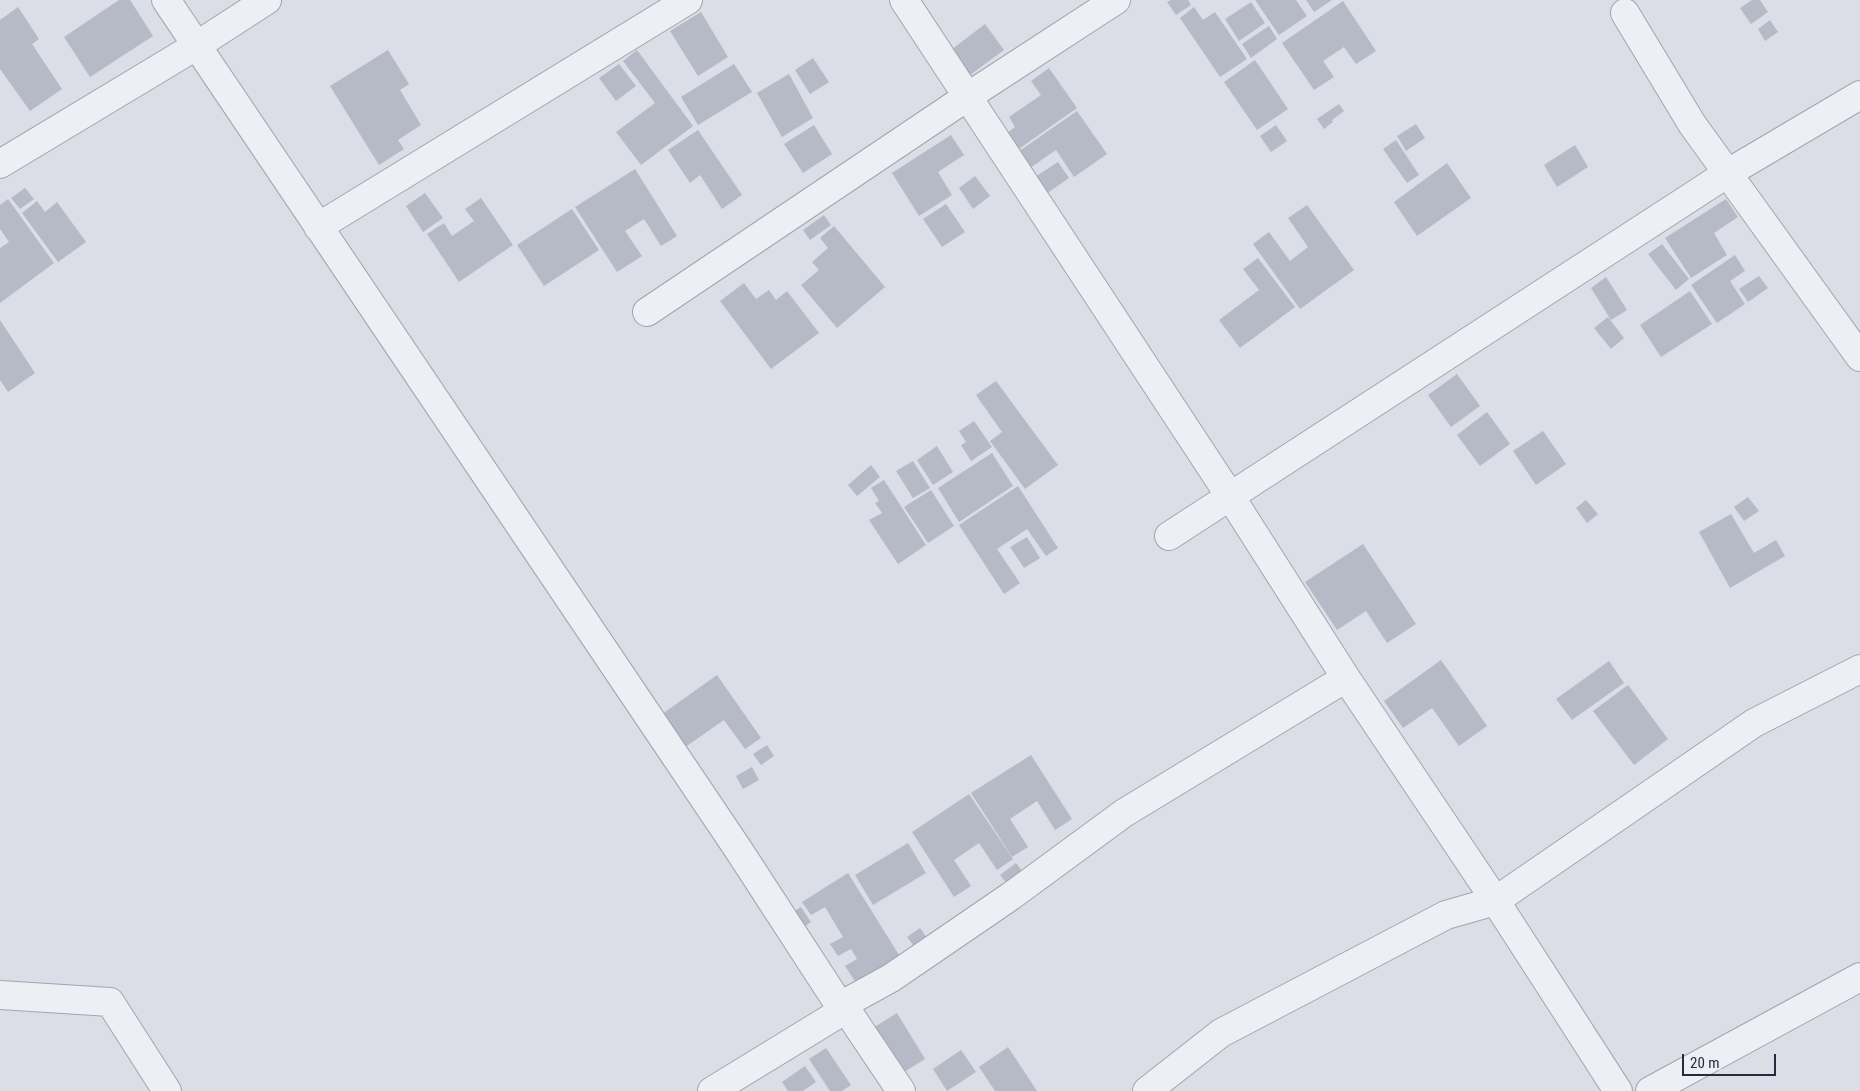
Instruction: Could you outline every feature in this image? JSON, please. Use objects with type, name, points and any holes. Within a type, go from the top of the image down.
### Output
[{"type":"street","points":[[166,0],[842,1007],[901,1091]]},
{"type":"street","points":[[0,164],[196,46],[268,0]]},
{"type":"street","points":[[318,227],[688,0]]},
{"type":"street","points":[[904,0],[1618,1091]]},
{"type":"street","points":[[647,312],[967,97],[1116,0]]},
{"type":"street","points":[[1626,13],[1692,124],[1860,357]]},
{"type":"street","points":[[1169,536],[1728,173],[1860,96]]},
{"type":"street","points":[[1147,1091],[1220,1033],[1446,915],[1495,901],[1754,723],[1860,669]]},
{"type":"street","points":[[712,1091],[842,1007],[891,978],[1011,896],[1124,813],[1346,678]]},
{"type":"street","points":[[1650,1091],[1860,976]]},
{"type":"street","points":[[0,995],[110,1002],[166,1091]]},
{"type":"building","points":[[119,0],[130,0],[153,36],[90,77],[64,37]]},
{"type":"building","points":[[1171,0],[1188,0],[1191,5],[1176,15],[1167,2]]},
{"type":"building","points":[[1255,0],[1296,0],[1307,16],[1279,35]]},
{"type":"building","points":[[1306,0],[1332,0],[1314,12]]},
{"type":"building","points":[[1752,0],[1760,0],[1768,12],[1751,24],[1740,8]]},
{"type":"building","points":[[1343,1],[1376,51],[1356,64],[1344,47],[1323,61],[1334,77],[1314,90],[1282,43]]},
{"type":"building","points":[[1251,2],[1265,23],[1239,41],[1225,19]]},
{"type":"building","points":[[18,7],[39,39],[32,44],[62,89],[30,111],[0,69],[0,20]]},
{"type":"building","points":[[1194,7],[1203,20],[1215,12],[1247,59],[1220,77],[1180,18]]},
{"type":"building","points":[[701,12],[728,57],[698,76],[670,31]]},
{"type":"building","points":[[1770,20],[1778,32],[1765,41],[1758,29]]},
{"type":"building","points":[[985,24],[1004,50],[970,75],[951,50]]},
{"type":"building","points":[[1269,26],[1277,39],[1251,58],[1242,44]]},
{"type":"building","points":[[388,50],[409,84],[400,90],[421,125],[398,140],[404,149],[379,165],[330,86]]},
{"type":"building","points":[[637,50],[693,126],[641,165],[616,132],[655,103],[623,61]]},
{"type":"building","points":[[813,58],[829,82],[810,94],[795,70]]},
{"type":"building","points":[[1255,60],[1288,109],[1257,130],[1224,82]]},
{"type":"building","points":[[619,64],[636,86],[616,101],[599,78]]},
{"type":"building","points":[[734,64],[752,92],[698,125],[681,97]]},
{"type":"building","points":[[1049,68],[1077,108],[1016,151],[1004,135],[1015,127],[1009,117],[1041,95],[1031,81]]},
{"type":"building","points":[[789,74],[813,118],[782,137],[757,93]]},
{"type":"building","points":[[1339,104],[1344,111],[1324,129],[1317,119]]},
{"type":"building","points":[[1077,111],[1107,154],[1074,177],[1056,150],[1027,170],[1015,154]]},
{"type":"building","points":[[1416,124],[1425,138],[1406,151],[1397,136]]},
{"type":"building","points":[[814,125],[832,154],[803,173],[784,144]]},
{"type":"building","points":[[1276,125],[1287,141],[1271,152],[1260,136]]},
{"type":"building","points":[[698,130],[742,195],[722,209],[700,175],[690,183],[668,150]]},
{"type":"building","points":[[951,135],[964,155],[938,172],[952,195],[919,216],[892,173]]},
{"type":"building","points":[[1396,140],[1419,175],[1407,183],[1383,149]]},
{"type":"building","points":[[1575,145],[1588,167],[1557,187],[1544,165]]},
{"type":"building","points":[[1058,162],[1069,178],[1046,194],[1035,177]]},
{"type":"building","points":[[1447,163],[1471,198],[1417,236],[1394,202]]},
{"type":"building","points":[[635,169],[677,236],[661,246],[644,219],[625,231],[642,256],[617,272],[575,207]]},
{"type":"building","points":[[975,176],[990,196],[973,209],[959,188]]},
{"type":"building","points":[[25,188],[34,199],[20,209],[11,198]]},
{"type":"building","points":[[425,193],[443,218],[423,232],[406,206]]},
{"type":"building","points":[[481,198],[513,245],[459,282],[427,234],[444,223],[452,236],[474,221],[465,209]]},
{"type":"building","points":[[8,199],[54,263],[0,303],[0,248],[9,242],[0,229],[0,205]]},
{"type":"building","points":[[1726,199],[1738,217],[1714,233],[1727,255],[1691,278],[1665,238]]},
{"type":"building","points":[[37,201],[45,212],[57,202],[86,242],[58,262],[22,213]]},
{"type":"building","points":[[946,204],[965,232],[942,247],[923,219]]},
{"type":"building","points":[[1307,205],[1354,270],[1300,309],[1253,244],[1269,232],[1290,261],[1308,247],[1288,218]]},
{"type":"building","points":[[572,209],[599,250],[544,286],[517,245]]},
{"type":"building","points":[[824,215],[831,225],[810,240],[803,230]]},
{"type":"building","points":[[834,226],[885,287],[837,328],[801,285],[819,270],[812,262],[828,248],[820,238]]},
{"type":"building","points":[[1662,244],[1689,279],[1676,290],[1648,254]]},
{"type":"building","points":[[1735,255],[1745,271],[1730,281],[1745,304],[1717,323],[1691,285]]},
{"type":"building","points":[[1258,258],[1295,307],[1240,348],[1219,320],[1259,290],[1243,269]]},
{"type":"building","points":[[1759,276],[1768,288],[1748,302],[1739,289]]},
{"type":"building","points":[[1606,277],[1627,310],[1611,320],[1591,288]]},
{"type":"building","points":[[744,283],[756,299],[769,290],[776,300],[787,291],[819,333],[771,369],[720,301]]},
{"type":"building","points":[[1690,291],[1712,324],[1661,357],[1640,325]]},
{"type":"building","points":[[1608,317],[1624,338],[1611,349],[1594,328]]},
{"type":"building","points":[[0,320],[35,373],[8,392],[0,380]]},
{"type":"building","points":[[1457,374],[1480,406],[1451,427],[1428,395]]},
{"type":"building","points":[[996,381],[1058,465],[1025,489],[990,441],[1002,432],[976,395]]},
{"type":"building","points":[[1487,412],[1510,444],[1480,466],[1457,435]]},
{"type":"building","points":[[974,421],[992,447],[971,461],[961,445],[966,442],[959,431]]},
{"type":"building","points":[[1543,431],[1566,464],[1536,485],[1513,451]]},
{"type":"building","points":[[937,446],[953,472],[933,485],[917,460]]},
{"type":"building","points":[[992,453],[1013,486],[959,522],[938,488]]},
{"type":"building","points":[[913,461],[930,488],[913,498],[896,471]]},
{"type":"building","points":[[871,465],[880,477],[857,496],[848,485]]},
{"type":"building","points":[[884,480],[926,545],[898,564],[869,520],[882,513],[875,503],[879,501],[871,488]]},
{"type":"building","points":[[1018,486],[1058,548],[1046,556],[1027,529],[997,549],[1020,583],[1004,594],[959,525]]},
{"type":"building","points":[[931,490],[954,526],[928,543],[904,507]]},
{"type":"building","points":[[1748,497],[1759,511],[1744,521],[1734,507]]},
{"type":"building","points":[[1586,500],[1598,514],[1587,523],[1576,508]]},
{"type":"building","points":[[1731,514],[1754,553],[1776,540],[1785,556],[1730,588],[1699,532]]},
{"type":"building","points":[[1027,537],[1040,558],[1024,568],[1010,547]]},
{"type":"building","points":[[1363,544],[1416,624],[1387,643],[1366,611],[1337,630],[1305,582]]},
{"type":"building","points":[[1441,660],[1487,726],[1459,746],[1432,708],[1403,728],[1384,701]]},
{"type":"building","points":[[1609,661],[1624,683],[1572,720],[1556,699]]},
{"type":"building","points":[[717,675],[761,738],[745,749],[724,720],[681,750],[658,717]]},
{"type":"building","points":[[1628,685],[1668,739],[1634,765],[1593,711]]},
{"type":"building","points":[[767,745],[774,756],[761,765],[753,754]]},
{"type":"building","points":[[1031,755],[1072,819],[1055,830],[1037,801],[1010,819],[1028,847],[1012,857],[971,793]]},
{"type":"building","points":[[752,767],[759,780],[743,789],[736,776]]},
{"type":"building","points":[[969,794],[1013,859],[997,870],[979,843],[954,860],[971,886],[954,897],[912,832]]},
{"type":"building","points":[[908,843],[926,873],[873,905],[855,875]]},
{"type":"building","points":[[1016,863],[1026,876],[1010,887],[1000,875]]},
{"type":"building","points":[[848,873],[899,955],[856,983],[845,966],[857,959],[851,949],[838,956],[830,944],[843,937],[825,907],[811,915],[802,902]]},
{"type":"building","points":[[801,907],[811,922],[799,931],[788,915]]},
{"type":"building","points":[[920,928],[929,941],[916,949],[907,937]]},
{"type":"building","points":[[897,1013],[925,1059],[896,1077],[868,1031]]},
{"type":"building","points":[[1008,1047],[1037,1091],[995,1091],[979,1067]]},
{"type":"building","points":[[826,1048],[851,1085],[842,1091],[830,1091],[809,1059]]},
{"type":"building","points":[[961,1050],[976,1072],[947,1091],[933,1069]]},
{"type":"building","points":[[805,1066],[816,1082],[803,1091],[788,1091],[782,1082]]}]
